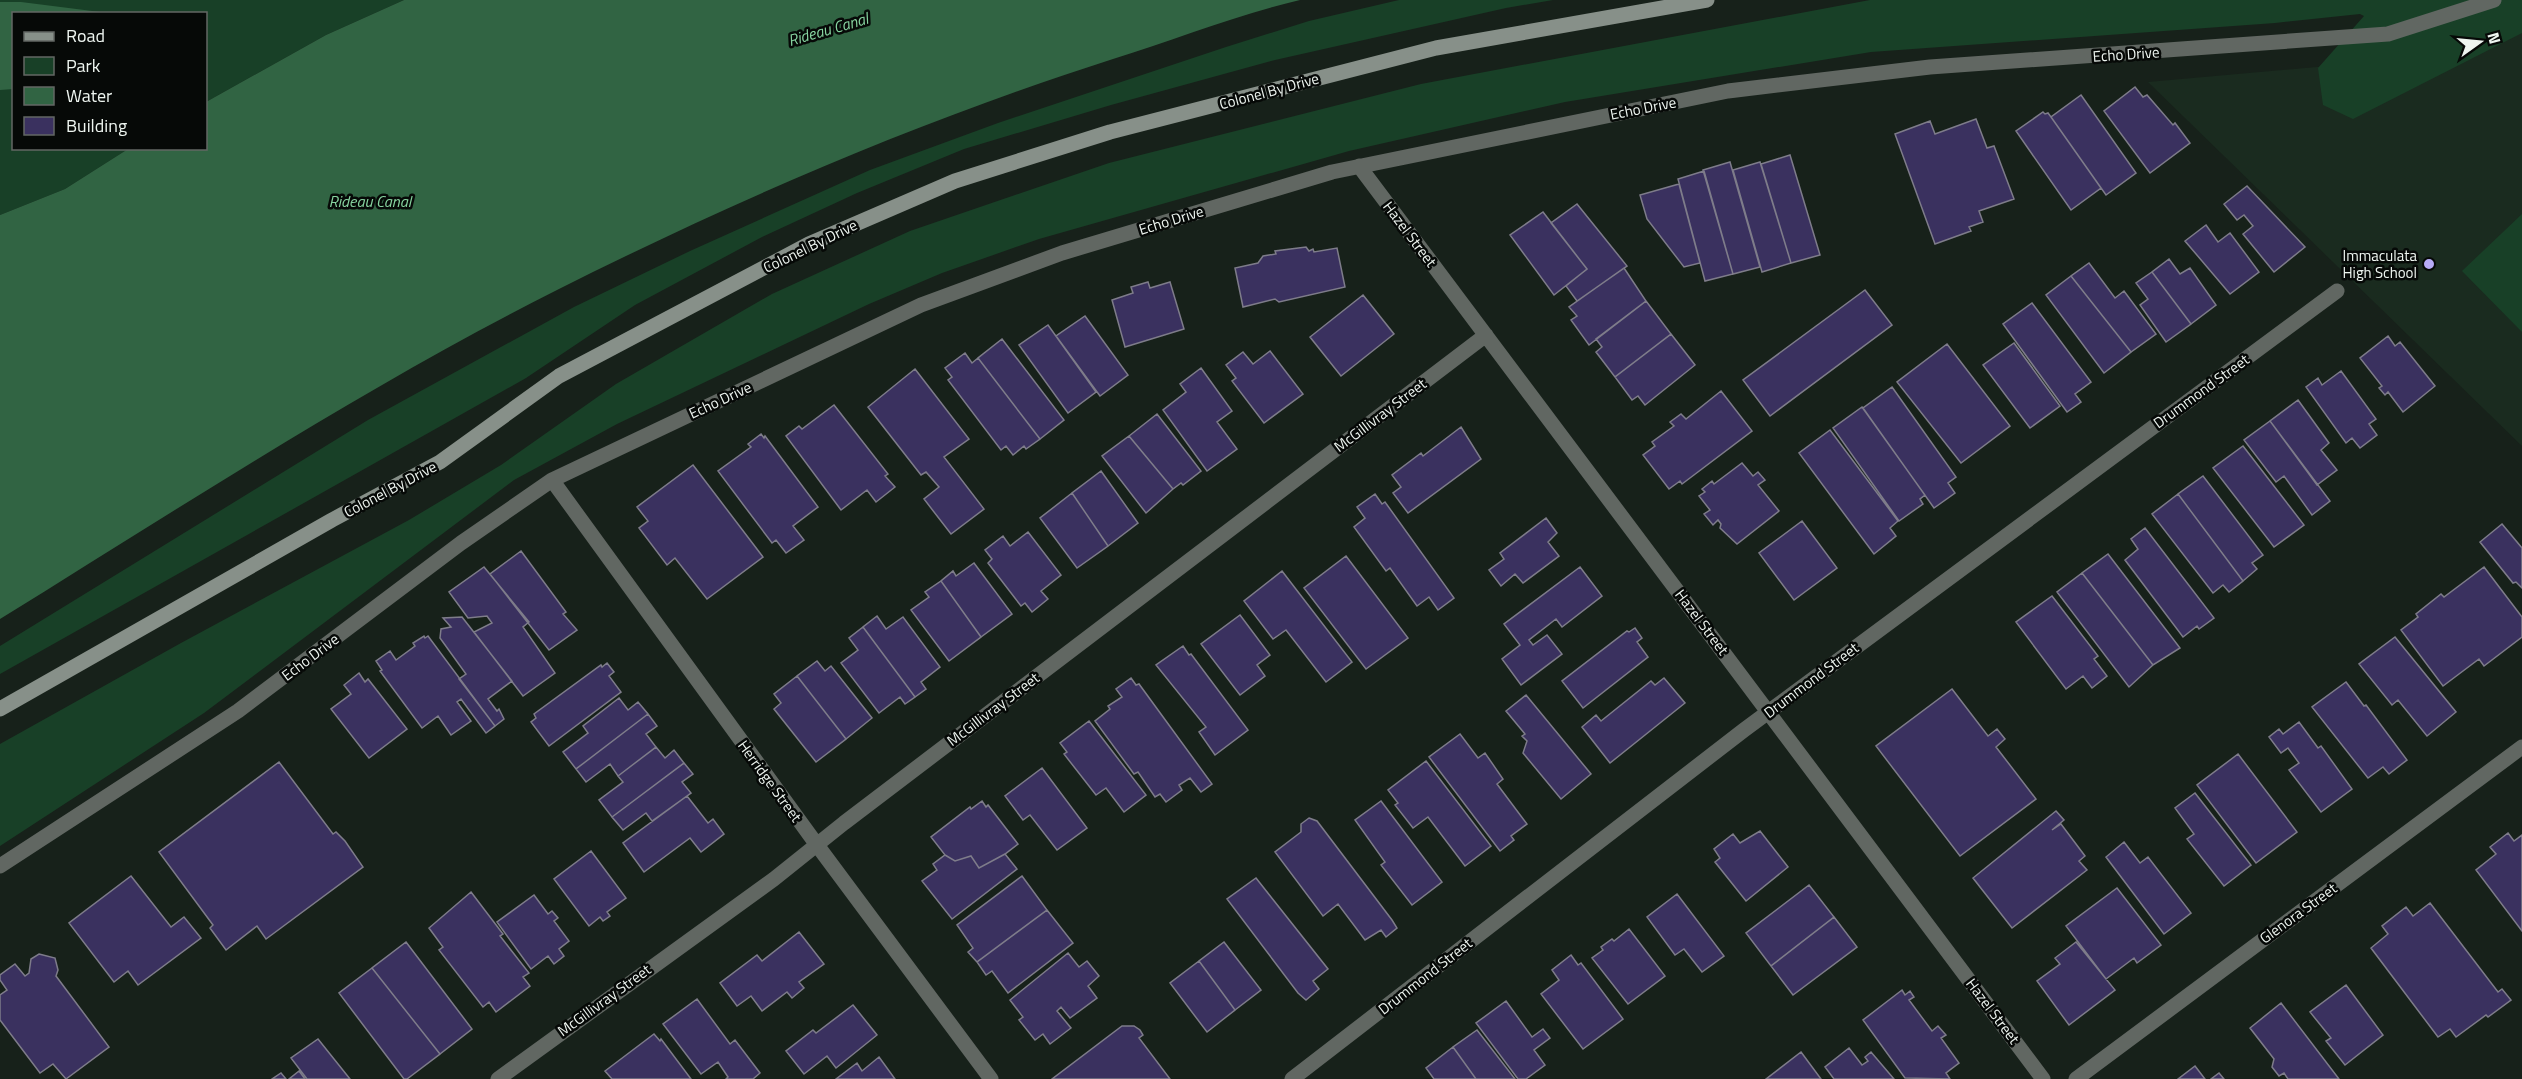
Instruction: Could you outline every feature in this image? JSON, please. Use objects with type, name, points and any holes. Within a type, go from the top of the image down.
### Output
[{"type":"main road","name":"Colonel By Drive","points":[[0,710],[332,520],[440,462],[559,376],[808,244],[955,181],[1110,132],[1436,48],[1707,0]]},
{"type":"street","name":"Echo Drive","points":[[0,866],[238,711],[461,543],[552,480],[921,305],[1062,253],[1359,166],[1728,91],[1930,67],[2388,34],[2494,0]]},
{"type":"street","name":"Hazel Street","points":[[1359,166],[2043,1079]]},
{"type":"street","name":"Drummond Street","points":[[1292,1079],[1769,711],[2337,291]]},
{"type":"street","name":"McGillivray Street","points":[[498,1079],[817,845],[1486,335]]},
{"type":"street","name":"Herridge Street","points":[[552,480],[817,845],[991,1079]]},
{"type":"street","name":"Glenora Street","points":[[2076,1079],[2522,747]]},
{"type":"shaded area","name":"Immaculata High School","points":[[2522,1],[2522,446],[2148,82],[2418,58]]},
{"type":"green space","points":[[0,0],[404,0],[326,35],[207,101],[207,12],[12,12],[12,150],[126,150],[65,189],[0,215]]},
{"type":"green space","points":[[1399,0],[1553,0],[1506,8],[1275,60],[1111,105],[964,149],[857,193],[762,237],[635,305],[526,378],[0,674],[0,646],[368,420],[574,307],[690,251],[870,170],[998,123],[1309,21]]},
{"type":"green space","points":[[1870,0],[2522,0],[2522,33],[2353,119],[2323,105],[2318,68],[2364,16],[2360,14],[2275,23],[1871,52],[1565,102],[1349,151],[1039,239],[942,273],[869,304],[617,424],[514,480],[204,713],[0,846],[0,744],[409,520],[501,465],[616,384],[772,294],[910,231],[1109,163],[1421,84]]},
{"type":"green space","points":[[2522,214],[2522,332],[2462,271]]},
{"type":"water","name":"Rideau Canal","points":[[404,0],[1300,0],[1230,20],[971,108],[761,193],[624,257],[485,327],[414,366],[206,491],[0,619],[0,215],[65,189],[126,150],[207,150],[207,101],[326,35]]},
{"type":"water","points":[[0,2],[21,2],[100,12],[12,12],[12,89],[0,90]]},
{"type":"building","points":[[2135,87],[2143,97],[2147,95],[2173,125],[2175,123],[2190,143],[2150,173],[2104,111]]},
{"type":"building","points":[[2081,95],[2136,173],[2106,195],[2051,117]]},
{"type":"building","points":[[2043,112],[2048,113],[2101,188],[2071,210],[2016,131]]},
{"type":"building","points":[[1976,119],[1987,148],[1994,146],[2014,199],[1979,211],[1983,222],[1969,227],[1971,231],[1935,244],[1895,134],[1930,121],[1935,134]]},
{"type":"building","points":[[1790,155],[1820,255],[1791,263],[1761,164]]},
{"type":"building","points":[[1730,162],[1760,267],[1733,274],[1703,170]]},
{"type":"building","points":[[1760,162],[1791,263],[1762,272],[1733,170]]},
{"type":"building","points":[[1704,171],[1733,274],[1705,281],[1678,179]]},
{"type":"building","points":[[1679,184],[1700,263],[1684,267],[1647,219],[1640,195]]},
{"type":"building","points":[[2247,186],[2305,247],[2274,272],[2243,234],[2253,226],[2244,215],[2237,220],[2224,204]]},
{"type":"building","points":[[1577,204],[1627,266],[1577,301],[1566,286],[1587,269],[1551,223]]},
{"type":"building","points":[[1543,212],[1587,269],[1554,295],[1510,235]]},
{"type":"building","points":[[2206,225],[2218,242],[2230,233],[2259,272],[2230,294],[2185,241]]},
{"type":"building","points":[[1306,247],[1309,251],[1313,249],[1314,252],[1337,248],[1345,287],[1279,302],[1275,299],[1243,307],[1235,268],[1258,263],[1263,256],[1276,254],[1275,251]]},
{"type":"building","points":[[2169,259],[2180,274],[2190,268],[2216,305],[2191,324],[2152,272]]},
{"type":"building","points":[[2089,263],[2115,298],[2124,291],[2156,334],[2131,352],[2071,276]]},
{"type":"building","points":[[1624,268],[1646,301],[1589,345],[1571,320],[1577,316],[1569,307]]},
{"type":"building","points":[[2152,272],[2191,324],[2166,342],[2140,305],[2148,299],[2136,283]]},
{"type":"building","points":[[2071,276],[2131,352],[2104,373],[2046,295]]},
{"type":"building","points":[[1148,282],[1150,288],[1170,282],[1184,329],[1125,347],[1112,300],[1133,293],[1131,287]]},
{"type":"building","points":[[1865,290],[1892,325],[1770,416],[1743,380]]},
{"type":"building","points":[[1363,295],[1394,334],[1341,376],[1310,337]]},
{"type":"building","points":[[1646,301],[1671,334],[1615,377],[1596,352],[1602,347],[1596,339]]},
{"type":"building","points":[[2032,303],[2091,382],[2075,394],[2081,402],[2067,412],[2003,324]]},
{"type":"building","points":[[1085,316],[1128,375],[1100,396],[1056,336]]},
{"type":"building","points":[[1048,325],[1096,392],[1068,413],[1019,345]]},
{"type":"building","points":[[1671,334],[1695,365],[1645,405],[1638,396],[1632,400],[1615,377]]},
{"type":"building","points":[[2388,336],[2395,346],[2400,342],[2435,386],[2403,412],[2388,392],[2385,395],[2379,388],[2382,386],[2360,358]]},
{"type":"building","points":[[1002,339],[1064,420],[1040,439],[978,358]]},
{"type":"building","points":[[2014,343],[2060,406],[2030,428],[1983,365]]},
{"type":"building","points":[[1947,344],[2010,426],[1961,463],[1897,382]]},
{"type":"building","points":[[1270,351],[1303,394],[1264,423],[1232,381],[1236,378],[1226,365],[1243,352],[1253,364]]},
{"type":"building","points":[[965,353],[972,363],[978,358],[1040,439],[1026,449],[1024,446],[1013,455],[1006,446],[1001,450],[948,380],[952,377],[945,368]]},
{"type":"building","points":[[1201,368],[1232,411],[1217,422],[1237,449],[1207,471],[1163,410],[1186,392],[1180,384]]},
{"type":"building","points":[[915,369],[969,439],[944,457],[984,509],[951,534],[924,499],[939,487],[926,472],[921,475],[868,407]]},
{"type":"building","points":[[2341,371],[2376,419],[2369,424],[2377,435],[2360,448],[2352,438],[2346,443],[2306,387],[2318,378],[2322,385]]},
{"type":"building","points":[[1892,387],[1956,477],[1948,483],[1955,493],[1934,508],[1863,408]]},
{"type":"building","points":[[1721,391],[1752,431],[1682,484],[1680,481],[1669,489],[1643,455],[1655,446],[1652,442],[1674,426],[1670,422],[1681,414],[1686,419]]},
{"type":"building","points":[[2298,400],[2329,443],[2321,450],[2337,470],[2317,485],[2270,421]]},
{"type":"building","points":[[834,405],[888,474],[885,476],[895,487],[876,502],[867,490],[841,510],[786,436],[799,426],[802,429]]},
{"type":"building","points":[[1862,407],[1925,495],[1920,499],[1923,504],[1899,521],[1833,428]]},
{"type":"building","points":[[1157,414],[1201,471],[1183,485],[1181,483],[1173,489],[1129,436]]},
{"type":"building","points":[[2270,421],[2330,501],[2312,515],[2284,476],[2276,482],[2244,440]]},
{"type":"building","points":[[1461,427],[1481,459],[1408,513],[1393,493],[1401,487],[1392,475],[1421,453],[1423,456]]},
{"type":"building","points":[[1830,430],[1898,521],[1890,528],[1896,536],[1874,554],[1799,453]]},
{"type":"building","points":[[761,434],[764,438],[765,436],[818,507],[793,526],[804,540],[786,553],[776,540],[772,543],[718,471],[751,447],[748,444]]},
{"type":"building","points":[[1129,436],[1173,489],[1146,513],[1102,456]]},
{"type":"building","points":[[2243,446],[2304,525],[2274,547],[2213,468]]},
{"type":"building","points":[[1742,463],[1753,476],[1758,472],[1765,480],[1758,485],[1779,511],[1737,544],[1720,528],[1721,524],[1718,520],[1713,525],[1704,514],[1710,510],[1699,496],[1705,492],[1702,489],[1712,481],[1714,484]]},
{"type":"building","points":[[693,465],[763,557],[707,599],[675,558],[667,565],[639,528],[648,521],[637,507]]},
{"type":"building","points":[[1101,471],[1138,523],[1108,546],[1072,493]]},
{"type":"building","points":[[2203,476],[2263,555],[2252,563],[2257,569],[2243,581],[2178,494]]},
{"type":"building","points":[[1072,493],[1108,546],[1077,568],[1040,518]]},
{"type":"building","points":[[1375,494],[1382,504],[1385,502],[1454,598],[1438,610],[1429,597],[1417,606],[1390,568],[1386,571],[1354,527],[1365,518],[1357,507]]},
{"type":"building","points":[[2178,494],[2243,581],[2229,592],[2223,585],[2213,593],[2152,514]]},
{"type":"building","points":[[1546,518],[1557,533],[1548,542],[1559,556],[1523,583],[1515,574],[1501,586],[1489,570],[1504,559],[1500,553]]},
{"type":"building","points":[[1802,521],[1837,568],[1794,600],[1759,553]]},
{"type":"building","points":[[2502,524],[2522,548],[2522,588],[2516,582],[2513,583],[2480,542]]},
{"type":"building","points":[[2145,528],[2214,618],[2199,629],[2197,626],[2183,637],[2125,560],[2138,549],[2131,539]]},
{"type":"building","points":[[1028,532],[1061,575],[1041,591],[1048,599],[1032,612],[1025,603],[1021,606],[988,563],[992,559],[985,550],[1003,536],[1010,546]]},
{"type":"building","points":[[521,551],[566,612],[563,614],[577,630],[549,650],[490,574]]},
{"type":"building","points":[[2108,554],[2180,648],[2153,665],[2082,573]]},
{"type":"building","points":[[1346,556],[1408,638],[1366,669],[1304,588]]},
{"type":"building","points":[[974,563],[1012,614],[981,637],[941,581],[953,571],[956,576]]},
{"type":"building","points":[[484,567],[529,622],[523,627],[555,673],[523,696],[474,632],[492,623],[487,616],[468,618],[449,592]]},
{"type":"building","points":[[1580,567],[1602,596],[1562,627],[1556,619],[1529,640],[1533,645],[1547,635],[1562,654],[1521,685],[1502,659],[1520,645],[1504,624]]},
{"type":"building","points":[[2484,567],[2522,617],[2522,637],[2484,666],[2479,659],[2443,686],[2401,630],[2418,617],[2416,614],[2441,594],[2444,597]]},
{"type":"building","points":[[1282,571],[1352,662],[1326,682],[1286,630],[1273,639],[1244,601]]},
{"type":"building","points":[[2082,573],[2153,665],[2129,687],[2057,592]]},
{"type":"building","points":[[941,581],[981,637],[949,661],[911,610],[929,597],[925,592]]},
{"type":"building","points":[[2052,596],[2098,656],[2094,659],[2107,676],[2092,688],[2083,676],[2066,689],[2016,622]]},
{"type":"building","points":[[1240,615],[1270,655],[1257,665],[1265,676],[1240,695],[1201,644]]},
{"type":"building","points":[[877,616],[886,629],[903,617],[940,667],[921,682],[926,689],[915,697],[863,627]]},
{"type":"building","points":[[462,617],[512,681],[488,699],[497,711],[499,709],[504,719],[495,726],[459,679],[466,674],[440,638],[441,629],[451,627],[443,618]]},
{"type":"building","points":[[863,627],[915,697],[905,704],[900,697],[879,713],[841,663],[858,650],[849,638]]},
{"type":"building","points":[[1635,628],[1642,638],[1637,642],[1648,657],[1583,708],[1562,681],[1627,631]]},
{"type":"building","points":[[424,636],[425,638],[428,636],[495,726],[486,733],[461,699],[457,702],[471,721],[451,735],[438,716],[422,728],[380,671],[382,670],[376,661],[390,651],[396,660],[415,646],[413,643]]},
{"type":"building","points":[[2395,637],[2456,712],[2427,736],[2398,700],[2392,705],[2359,664]]},
{"type":"building","points":[[1183,646],[1248,730],[1215,755],[1199,732],[1206,727],[1156,665]]},
{"type":"building","points":[[817,661],[825,671],[831,666],[872,718],[846,739],[797,676]]},
{"type":"building","points":[[607,663],[614,672],[609,676],[621,692],[549,746],[531,722],[536,718],[534,714]]},
{"type":"building","points":[[359,673],[365,682],[368,679],[407,729],[369,758],[331,709],[351,694],[344,685]]},
{"type":"building","points":[[797,676],[846,739],[816,762],[774,709],[781,703],[774,694]]},
{"type":"building","points":[[1131,678],[1136,685],[1139,684],[1212,784],[1201,792],[1190,778],[1179,785],[1182,790],[1166,802],[1160,794],[1155,797],[1138,772],[1134,774],[1095,721],[1110,709],[1108,706],[1122,697],[1116,689]]},
{"type":"building","points":[[1664,678],[1685,703],[1610,763],[1582,727],[1596,715],[1601,721],[1651,681],[1655,685]]},
{"type":"building","points":[[2346,682],[2407,760],[2389,774],[2383,767],[2368,778],[2312,707]]},
{"type":"building","points":[[1952,689],[1988,736],[1997,729],[2005,739],[1996,747],[2036,799],[1960,856],[1876,746]]},
{"type":"building","points":[[1526,695],[1591,774],[1561,799],[1523,753],[1527,741],[1522,736],[1525,734],[1506,711]]},
{"type":"building","points":[[619,698],[628,710],[638,702],[648,714],[576,769],[563,752],[588,733],[583,726]]},
{"type":"building","points":[[648,714],[657,726],[646,734],[656,747],[618,776],[610,764],[586,782],[576,769]]},
{"type":"building","points":[[1089,721],[1146,795],[1124,812],[1106,788],[1096,795],[1064,754],[1067,752],[1060,743]]},
{"type":"building","points":[[2299,722],[2318,748],[2321,746],[2352,789],[2321,812],[2289,770],[2299,763],[2288,748],[2281,753],[2269,737],[2279,729],[2283,734]]},
{"type":"building","points":[[1460,734],[1478,758],[1485,753],[1503,779],[1497,784],[1527,824],[1511,836],[1514,840],[1500,851],[1429,757]]},
{"type":"building","points":[[656,747],[665,758],[674,750],[684,763],[612,817],[599,800],[623,782],[618,776]]},
{"type":"building","points":[[2238,754],[2297,832],[2256,863],[2197,785]]},
{"type":"building","points":[[1426,761],[1491,846],[1465,866],[1428,817],[1413,828],[1395,805],[1398,803],[1388,790]]},
{"type":"building","points":[[279,762],[333,834],[336,832],[345,841],[363,867],[266,939],[257,926],[226,950],[210,928],[213,925],[159,852]]},
{"type":"building","points":[[684,763],[693,774],[682,782],[691,793],[652,821],[646,813],[623,830],[612,817]]},
{"type":"building","points":[[1042,768],[1087,828],[1057,850],[1030,815],[1023,820],[1005,796]]},
{"type":"building","points":[[2195,793],[2251,865],[2224,886],[2187,839],[2194,834],[2175,808]]},
{"type":"building","points":[[687,796],[708,823],[713,819],[724,834],[701,852],[690,838],[644,872],[623,843]]},
{"type":"building","points":[[982,801],[986,807],[988,805],[1018,844],[979,868],[971,856],[955,861],[945,855],[931,837],[970,807],[971,809]]},
{"type":"building","points":[[1381,801],[1442,882],[1412,905],[1381,865],[1385,862],[1355,820]]},
{"type":"building","points":[[2056,811],[2064,820],[2052,830],[2061,824],[2085,856],[2079,861],[2087,870],[2012,928],[1973,878]]},
{"type":"building","points":[[1309,818],[1317,821],[1392,920],[1397,928],[1386,937],[1381,930],[1365,940],[1338,904],[1323,916],[1275,852],[1301,832],[1301,824]]},
{"type":"building","points":[[1760,831],[1788,867],[1746,901],[1715,862],[1720,858],[1714,849],[1733,834],[1740,843]]},
{"type":"building","points":[[2508,833],[2514,841],[2522,835],[2522,931],[2476,870],[2496,854],[2490,847]]},
{"type":"building","points":[[2124,842],[2140,863],[2148,857],[2191,913],[2164,934],[2106,857]]},
{"type":"building","points":[[591,851],[626,898],[607,912],[610,916],[603,921],[600,917],[589,926],[554,879]]},
{"type":"building","points":[[1005,854],[1017,869],[952,919],[922,881],[937,870],[933,864],[945,855],[955,861],[971,856],[979,868]]},
{"type":"building","points":[[131,876],[171,927],[184,917],[201,938],[138,985],[128,971],[114,982],[69,923]]},
{"type":"building","points":[[1022,876],[1047,910],[977,962],[968,952],[973,948],[957,925]]},
{"type":"building","points":[[1256,878],[1328,969],[1313,981],[1319,989],[1306,1000],[1298,993],[1227,899]]},
{"type":"building","points":[[1809,885],[1834,917],[1771,966],[1746,933]]},
{"type":"building","points":[[2117,888],[2161,945],[2137,963],[2134,958],[2106,979],[2066,926]]},
{"type":"building","points":[[471,892],[503,934],[500,936],[529,973],[523,977],[530,986],[496,1012],[489,1002],[483,1007],[439,950],[443,947],[429,928]]},
{"type":"building","points":[[1677,894],[1724,956],[1702,972],[1684,949],[1675,955],[1647,917]]},
{"type":"building","points":[[534,895],[548,914],[552,911],[558,918],[554,921],[569,941],[559,949],[564,956],[554,964],[548,956],[531,969],[497,922]]},
{"type":"building","points":[[2430,903],[2498,992],[2502,989],[2511,1000],[2456,1037],[2450,1029],[2438,1037],[2371,948],[2388,934],[2382,926],[2406,907],[2413,916]]},
{"type":"building","points":[[1047,910],[1073,943],[1008,993],[992,971],[986,975],[977,962]]},
{"type":"building","points":[[1834,917],[1857,947],[1793,995],[1771,966]]},
{"type":"building","points":[[1629,929],[1665,976],[1628,1004],[1592,958],[1603,950],[1601,947],[1612,939],[1614,941]]},
{"type":"building","points":[[799,932],[824,964],[799,982],[804,988],[792,998],[787,992],[762,1011],[751,996],[737,1006],[720,983],[757,955],[762,961]]},
{"type":"building","points":[[406,942],[472,1029],[440,1054],[372,968]]},
{"type":"building","points":[[1224,942],[1261,990],[1235,1010],[1199,961]]},
{"type":"building","points":[[2076,942],[2115,990],[2069,1025],[2037,981],[2060,964],[2055,958]]},
{"type":"building","points":[[1068,953],[1079,967],[1087,961],[1099,976],[1088,986],[1097,998],[1070,1018],[1061,1007],[1057,1011],[1071,1028],[1050,1044],[1043,1034],[1035,1040],[1019,1020],[1023,1017],[1010,1000]]},
{"type":"building","points":[[39,954],[55,958],[58,970],[56,976],[109,1047],[66,1079],[53,1064],[40,1073],[0,1020],[0,995],[7,990],[0,980],[0,975],[15,964],[25,976],[29,973],[31,959]]},
{"type":"building","points":[[1571,955],[1578,965],[1581,963],[1623,1019],[1583,1049],[1541,994],[1559,980],[1552,970]]},
{"type":"building","points":[[1199,961],[1235,1010],[1207,1032],[1170,983]]},
{"type":"building","points":[[372,968],[440,1054],[407,1079],[404,1079],[339,993]]},
{"type":"building","points":[[2346,985],[2383,1035],[2345,1065],[2326,1041],[2331,1038],[2310,1012]]},
{"type":"building","points":[[1902,990],[1905,995],[1910,991],[1914,997],[1909,1000],[1932,1031],[1938,1026],[1946,1035],[1941,1038],[1959,1063],[1946,1073],[1950,1079],[1905,1078],[1863,1020]]},
{"type":"building","points":[[697,999],[730,1044],[735,1040],[760,1073],[753,1079],[726,1079],[728,1077],[718,1062],[701,1074],[663,1024]]},
{"type":"building","points":[[1506,1001],[1532,1037],[1543,1029],[1550,1038],[1534,1050],[1545,1065],[1526,1079],[1518,1079],[1476,1023]]},
{"type":"building","points":[[2281,1003],[2339,1079],[2288,1079],[2284,1073],[2279,1076],[2272,1067],[2274,1059],[2250,1028]]},
{"type":"building","points":[[853,1005],[877,1035],[836,1068],[827,1056],[804,1074],[786,1051],[813,1030],[816,1033]]},
{"type":"building","points":[[1122,1026],[1134,1026],[1140,1030],[1143,1035],[1139,1038],[1170,1079],[1052,1079]]},
{"type":"building","points":[[1477,1030],[1515,1079],[1476,1079],[1453,1047]]},
{"type":"building","points":[[654,1034],[660,1041],[661,1039],[691,1079],[612,1079],[605,1071]]},
{"type":"building","points":[[318,1039],[350,1079],[307,1079],[291,1058]]},
{"type":"building","points":[[1453,1047],[1476,1079],[1434,1079],[1426,1068]]},
{"type":"building","points":[[1849,1048],[1862,1065],[1868,1061],[1865,1057],[1871,1052],[1894,1079],[1834,1079],[1825,1067]]},
{"type":"building","points":[[1801,1052],[1821,1079],[1766,1079]]},
{"type":"building","points":[[879,1057],[895,1079],[836,1079],[857,1063],[862,1071]]},
{"type":"building","points":[[2195,1066],[2205,1079],[2178,1079]]},
{"type":"building","points":[[299,1071],[305,1079],[289,1079]]},
{"type":"building","points":[[281,1073],[286,1079],[272,1079]]},
{"type":"building","points":[[2219,1073],[2224,1079],[2211,1079]]},
{"type":"place","name":"Immaculata High School","points":[[2429,264]]}]
